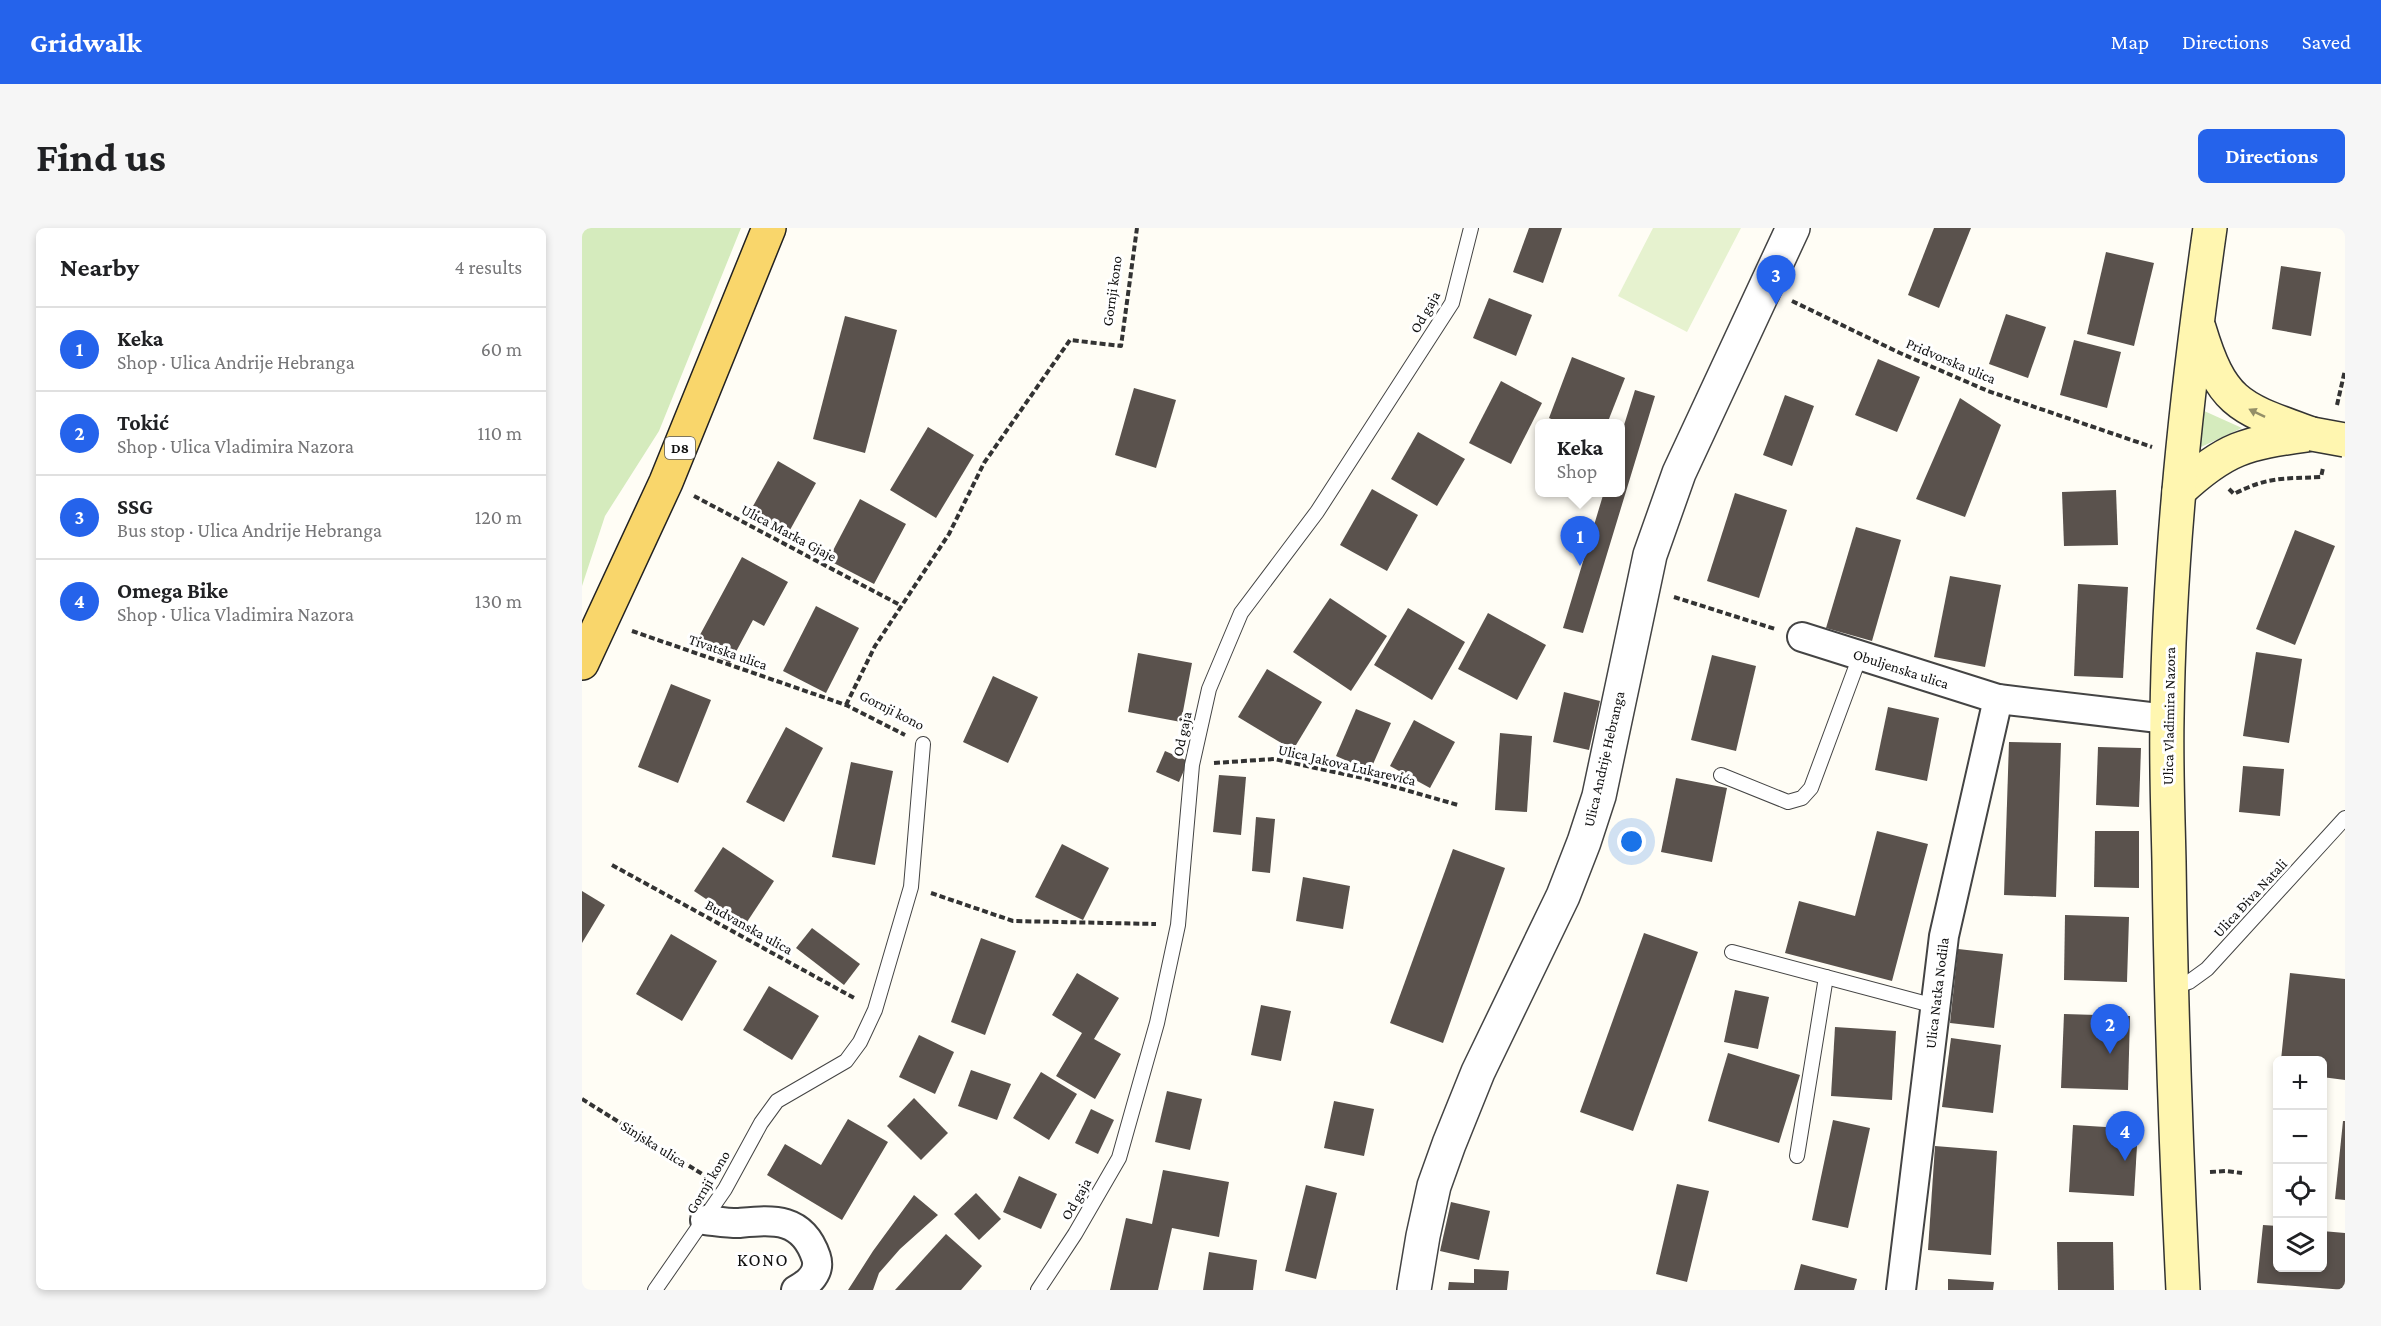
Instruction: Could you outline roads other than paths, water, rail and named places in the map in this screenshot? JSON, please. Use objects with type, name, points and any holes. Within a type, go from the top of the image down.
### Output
[{"type":"main road","name":"D8","points":[[582,663],[666,482],[770,228]]},
{"type":"main road","name":"Ulica Vladimira Nazora","points":[[2183,1290],[2170,989],[2167,719],[2170,621],[2179,491],[2197,320],[2210,228]]},
{"type":"main road","points":[[2197,320],[2217,377],[2232,397],[2255,413],[2312,434],[2345,440]]},
{"type":"main road","points":[[2179,491],[2218,458],[2237,449],[2261,441],[2312,434]]},
{"type":"main road","name":"Ulica Vladimira Nazora","points":[[2178,1205],[2200,1290]]},
{"type":"street","name":"Ulica Andrije Hebranga","points":[[1414,1290],[1434,1186],[1449,1144],[1478,1072],[1563,896],[1599,796],[1642,587],[1650,555],[1679,473],[1793,228]]},
{"type":"street","name":"Obuljenska ulica","points":[[1802,637],[1998,699],[2167,719]]},
{"type":"street","name":"Ulica Natka Nodila","points":[[1901,1290],[1944,936],[1998,699]]},
{"type":"street","points":[[705,1220],[736,1223],[764,1219],[782,1221],[801,1233],[813,1248],[818,1262],[814,1275],[796,1290]]},
{"type":"lane","name":"Od gaja","points":[[1038,1290],[1075,1234],[1119,1158],[1157,1023],[1178,925],[1192,765],[1209,689],[1241,613],[1317,512],[1452,303],[1471,228]]},
{"type":"lane","points":[[1721,775],[1788,802],[1802,798],[1811,788],[1860,656]]},
{"type":"lane","name":"Gornji kono","points":[[655,1290],[705,1220],[725,1189],[761,1123],[777,1101],[846,1061],[860,1042],[875,1010],[911,887],[923,744]]},
{"type":"lane","name":"Ulica Điva Natali","points":[[2170,989],[2189,982],[2207,969],[2345,818]]},
{"type":"lane","points":[[1731,952],[1935,1006]]},
{"type":"lane","points":[[1797,1156],[1826,977]]},
{"type":"place","name":"SSG","points":[[1776,305]]},
{"type":"place","name":"Keka","points":[[1580,566]]},
{"type":"place","name":"Tokić","points":[[2110,1054]]},
{"type":"place","name":"Omega Bike","points":[[2125,1161]]},
{"type":"district","name":"KONO","points":[[763,1260]]}]
